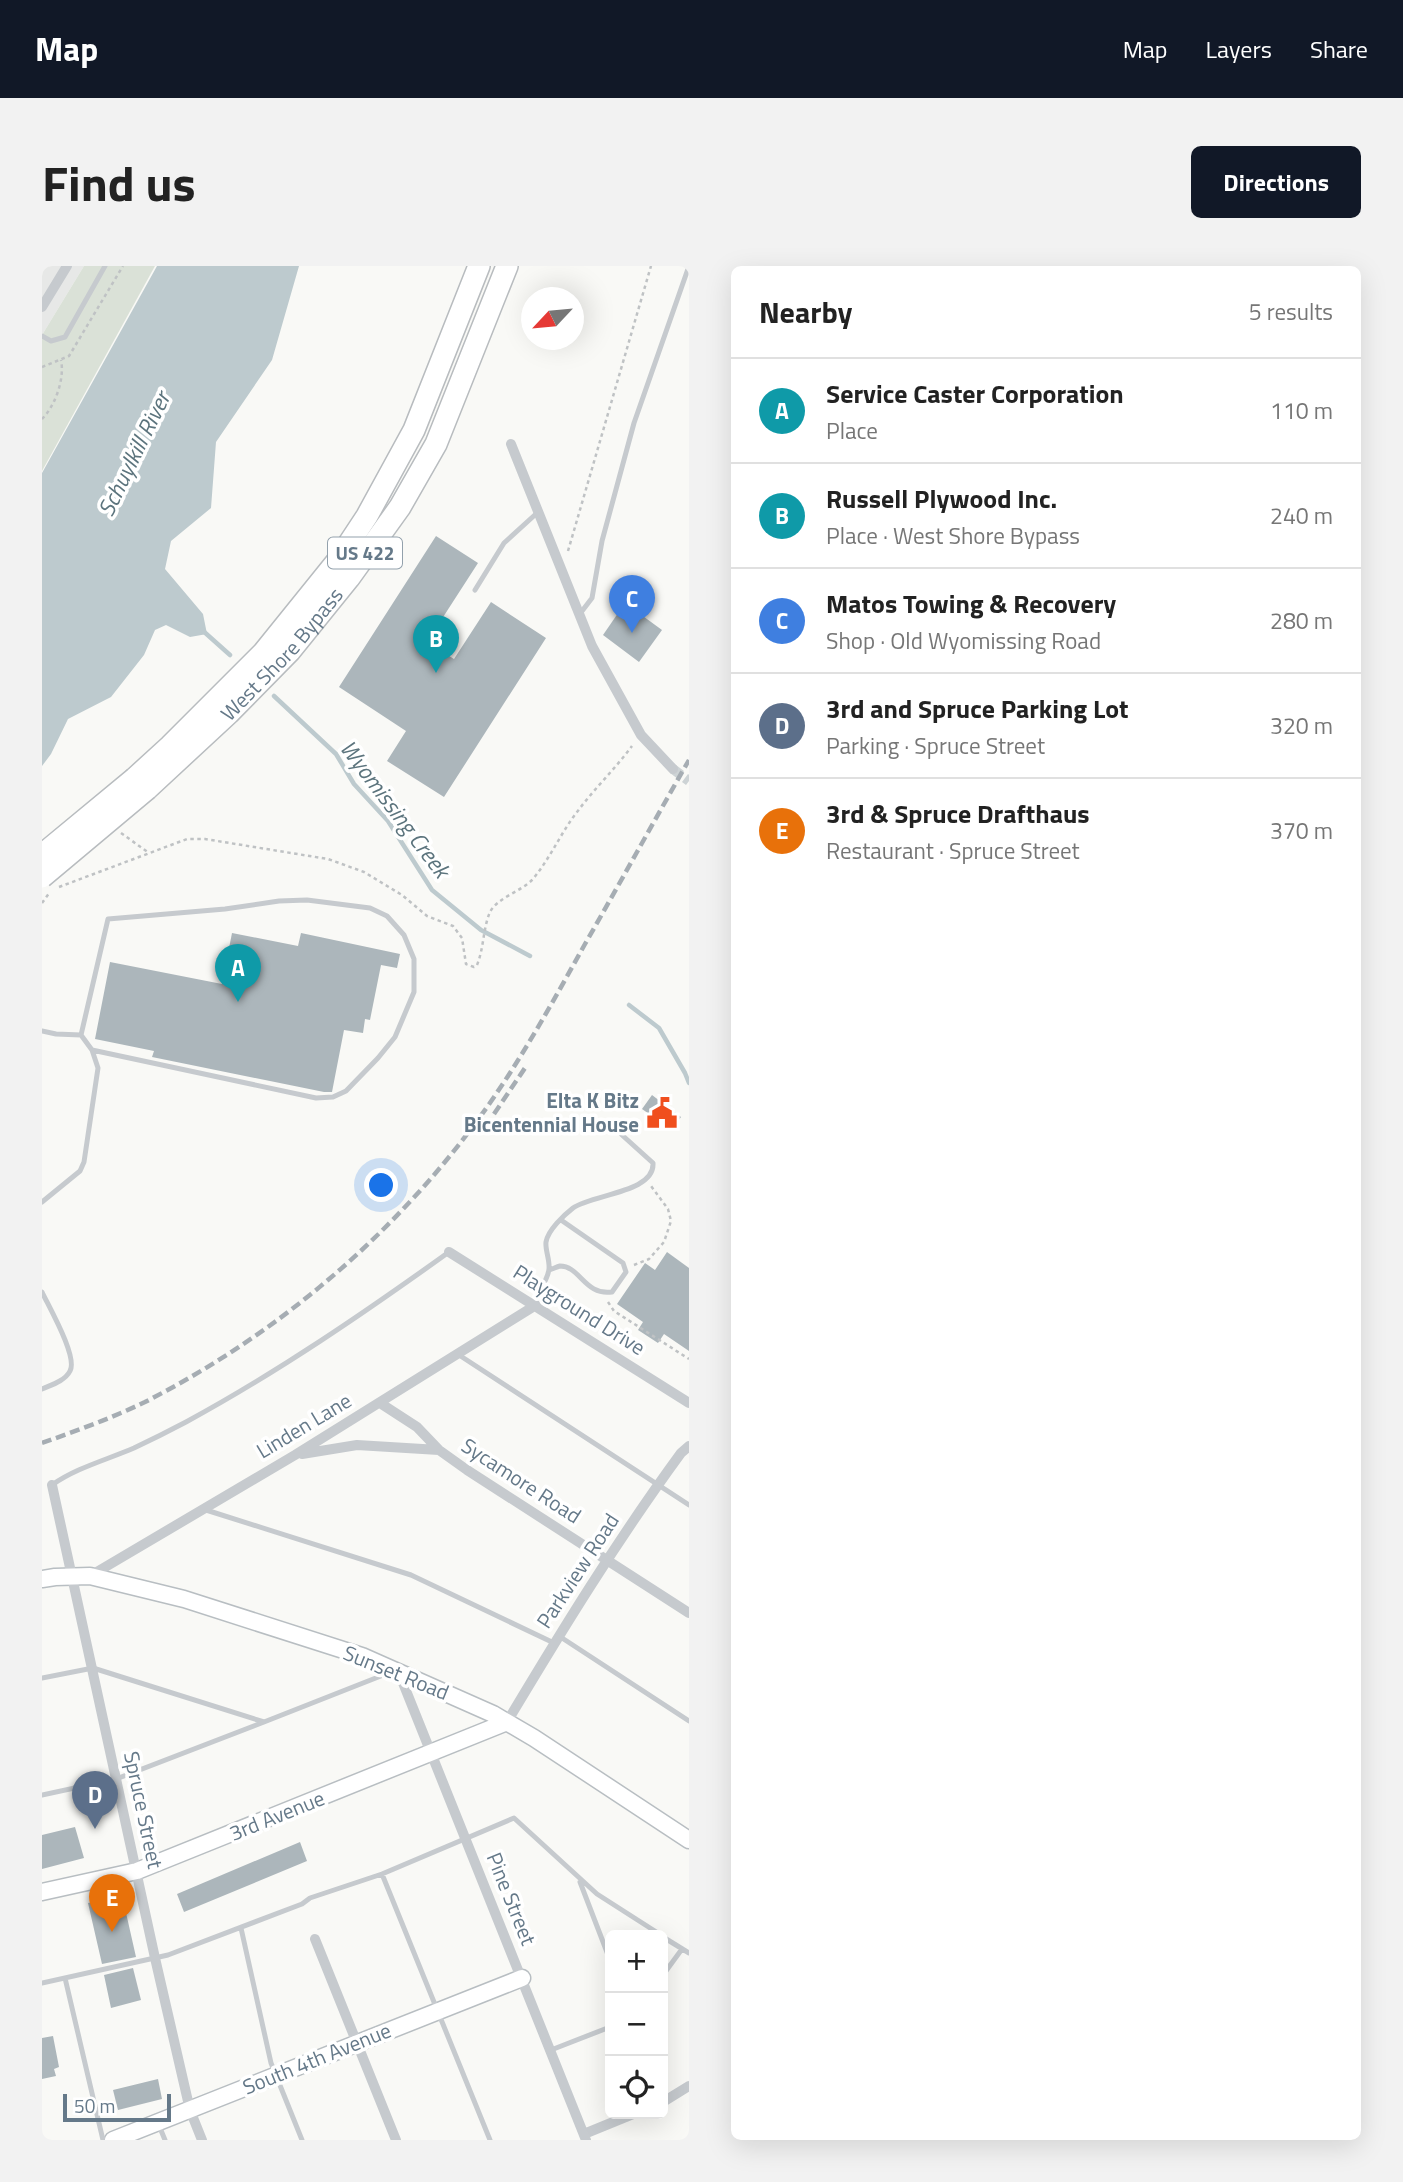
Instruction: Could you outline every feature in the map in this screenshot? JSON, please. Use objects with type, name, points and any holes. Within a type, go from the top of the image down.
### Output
[{"type":"highway","name":"West Shore Bypass","points":[[47,883],[141,783],[170,746],[263,653],[338,559],[367,516],[414,430],[479,266]]},
{"type":"highway","name":"West Shore Bypass","points":[[42,855],[141,783],[229,713],[290,651],[349,578],[400,507],[436,444],[507,266]]},
{"type":"street","points":[[42,307],[67,266]]},
{"type":"street","points":[[511,444],[592,646],[640,735],[673,769]]},
{"type":"street","name":"Playground Drive","points":[[449,1251],[689,1403]]},
{"type":"street","name":"Linden Lane","points":[[90,1576],[295,1455],[535,1304]]},
{"type":"street","name":"Sycamore Road","points":[[380,1403],[417,1427],[439,1450],[496,1490],[689,1613]]},
{"type":"street","name":"Sycamore Road","points":[[295,1455],[357,1444],[439,1450]]},
{"type":"street","name":"Parkview Road","points":[[508,1723],[557,1640],[658,1485],[689,1446]]},
{"type":"street","name":"Spruce Street","points":[[52,1485],[155,1958],[190,2110],[202,2140]]},
{"type":"street","name":"Sunset Road","points":[[42,1580],[90,1576],[184,1599],[362,1656],[493,1714],[689,1840]]},
{"type":"street","name":"Pine Street","points":[[397,1672],[585,2137]]},
{"type":"street","name":"3rd Avenue","points":[[42,1892],[137,1871],[508,1723]]},
{"type":"street","points":[[315,1939],[396,2140]]},
{"type":"street","name":"South 4th Avenue","points":[[113,2140],[522,1978]]},
{"type":"street","points":[[668,2099],[689,2086]]},
{"type":"street","points":[[585,2137],[623,2119]]},
{"type":"lane","points":[[42,336],[51,341],[65,337],[106,266]]},
{"type":"lane","points":[[579,615],[592,598],[602,541],[634,423],[689,266]]},
{"type":"lane","points":[[474,590],[504,543],[537,513]]},
{"type":"lane","points":[[42,1202],[80,1171],[84,1162],[99,1068],[92,1050],[81,1035],[108,919],[225,909],[279,901],[307,900],[370,908],[387,916],[404,935],[414,958],[414,992],[395,1037],[346,1091],[333,1097],[316,1098],[92,1050]]},
{"type":"lane","points":[[42,1031],[81,1035]]},
{"type":"lane","points":[[535,1304],[549,1270],[546,1243],[550,1232],[572,1208],[633,1187],[646,1179],[653,1168],[653,1163],[622,1135]]},
{"type":"lane","points":[[549,1270],[561,1266],[571,1270],[588,1286],[602,1293],[612,1292],[626,1272],[623,1263],[561,1220]]},
{"type":"lane","points":[[52,1485],[64,1476],[134,1448],[187,1421],[267,1374],[371,1309],[449,1251]]},
{"type":"lane","points":[[42,1292],[69,1350],[72,1365],[64,1379],[42,1389]]},
{"type":"lane","points":[[456,1353],[689,1505]]},
{"type":"lane","points":[[203,1509],[411,1575],[557,1640],[689,1721]]},
{"type":"lane","points":[[42,1678],[93,1668],[264,1722]]},
{"type":"lane","points":[[42,1795],[116,1779],[397,1672]]},
{"type":"lane","points":[[42,1983],[168,1955],[302,1904],[310,1898],[382,1874],[514,1818],[597,1894],[653,1930]]},
{"type":"lane","points":[[382,1874],[490,2140]]},
{"type":"lane","points":[[579,1879],[605,1948]]},
{"type":"lane","points":[[241,1928],[271,2063],[302,2140]]},
{"type":"lane","points":[[668,1940],[689,1954]]},
{"type":"lane","points":[[668,1968],[682,1949]]},
{"type":"lane","points":[[65,1978],[103,2140]]},
{"type":"lane","points":[[550,2050],[605,2029]]},
{"type":"lane","points":[[158,2122],[165,2140]]},
{"type":"path","points":[[42,367],[69,356],[123,266]]},
{"type":"path","points":[[562,570],[651,266]]},
{"type":"path","points":[[42,419],[56,396],[61,379],[61,360]]},
{"type":"path","points":[[42,892],[47,883],[187,839],[205,839],[328,859],[364,872],[402,895],[427,916],[453,926],[462,938],[466,964],[474,967],[481,956],[489,914],[495,905],[519,892],[542,867],[575,815],[640,735]]},
{"type":"path","points":[[42,903],[47,883]]},
{"type":"path","points":[[623,1263],[634,1265],[649,1259],[664,1242],[671,1221],[668,1209],[646,1179]]},
{"type":"path","points":[[602,1293],[614,1311],[689,1359]]},
{"type":"shaded area","points":[[42,266],[84,266],[42,335]]},
{"type":"shaded area","points":[[84,266],[155,266],[42,471],[42,335]]},
{"type":"water","name":"Schuylkill River","points":[[157,266],[299,266],[272,360],[216,442],[211,508],[171,541],[165,569],[203,614],[207,634],[190,637],[166,625],[155,630],[144,655],[111,697],[68,719],[42,766],[42,473]]},
{"type":"building","points":[[436,536],[478,563],[427,642],[454,659],[491,602],[546,638],[444,797],[387,761],[406,731],[339,687]]},
{"type":"building","points":[[625,603],[662,630],[639,662],[603,635]]},
{"type":"building","points":[[232,933],[298,946],[301,933],[400,954],[397,968],[381,965],[370,1020],[365,1019],[363,1033],[344,1030],[332,1092],[152,1057],[154,1051],[95,1039],[110,962],[222,984]]},
{"type":"building","name":"Elta K Bitz Bicentennial House","points":[[652,1095],[681,1117],[672,1130],[642,1109]]},
{"type":"building","points":[[667,1252],[689,1268],[689,1351],[664,1334],[658,1343],[638,1330],[643,1322],[617,1304],[645,1263],[655,1270]]},
{"type":"building","points":[[75,1827],[84,1858],[42,1869],[42,1835]]},
{"type":"building","points":[[300,1842],[307,1861],[184,1912],[177,1894]]},
{"type":"building","points":[[122,1895],[136,1957],[102,1964],[88,1903]]},
{"type":"building","points":[[133,1968],[141,2000],[111,2008],[104,1975]]},
{"type":"building","points":[[53,2036],[59,2067],[54,2069],[56,2076],[42,2079],[42,2038]]},
{"type":"building","points":[[158,2079],[162,2099],[118,2110],[113,2090]]},
{"type":"waterway","name":"Wyomissing Creek","points":[[202,630],[230,655]]},
{"type":"waterway","name":"Wyomissing Creek","points":[[274,696],[336,754],[354,784],[388,821],[432,890],[481,930],[530,956]]},
{"type":"waterway","name":"Wyomissing Creek","points":[[629,1005],[659,1028],[689,1083]]},
{"type":"tunnel","points":[[673,769],[689,781]]},
{"type":"railway","points":[[42,1443],[145,1402],[237,1348],[323,1284],[402,1211],[471,1129],[517,1062],[689,760]]},
{"type":"railway","points":[[494,1114],[527,1065]]},
{"type":"place","name":"Matos Towing & Recovery","points":[[632,633]]},
{"type":"place","name":"Russell Plywood Inc.","points":[[436,673]]},
{"type":"place","name":"Service Caster Corporation","points":[[238,1002]]},
{"type":"place","name":"Elta K Bitz Bicentennial House","points":[[662,1113]]},
{"type":"place","name":"3rd and Spruce Parking Lot","points":[[95,1829]]},
{"type":"place","name":"3rd & Spruce Drafthaus","points":[[112,1932]]}]
